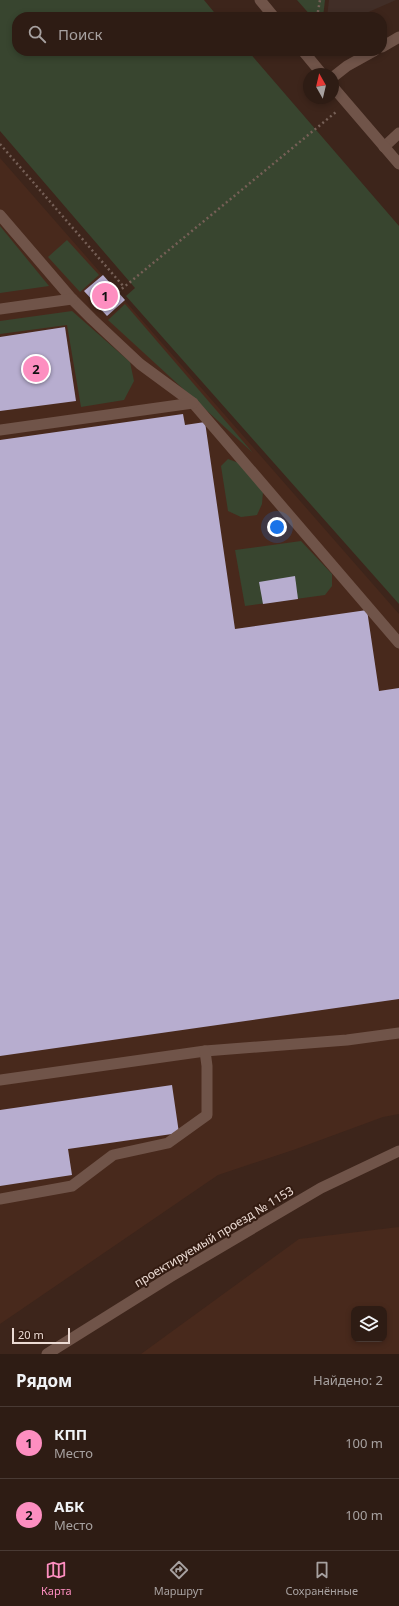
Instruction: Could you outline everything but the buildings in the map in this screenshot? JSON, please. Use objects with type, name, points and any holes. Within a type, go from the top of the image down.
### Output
[{"type":"street","points":[[260,0],[270,12]]},
{"type":"street","points":[[387,44],[399,37]]},
{"type":"street","points":[[306,56],[317,68]]},
{"type":"street","points":[[339,72],[365,56]]},
{"type":"street","points":[[339,94],[399,164]]},
{"type":"street","points":[[384,147],[399,133]]},
{"type":"street","points":[[0,215],[72,299],[140,364],[192,403],[399,643]]},
{"type":"street","points":[[0,308],[72,299]]},
{"type":"street","points":[[0,430],[192,403]]},
{"type":"street","points":[[0,1080],[204,1052],[347,1040],[399,1033]]},
{"type":"street","points":[[0,1199],[72,1186],[113,1155],[168,1143],[207,1115],[207,1066],[204,1052]]},
{"type":"street","name":"проектируемый проезд № 1153","points":[[47,1354],[170,1277],[321,1188],[399,1151]]},
{"type":"path","points":[[319,12],[320,0]]},
{"type":"path","points":[[118,292],[347,103]]},
{"type":"path","points":[[0,144],[124,287]]},
{"type":"shaded area","points":[[329,0],[396,0],[368,12],[328,12]]},
{"type":"shaded area","points":[[0,158],[399,614],[399,1114],[383,1117],[296,1149],[218,1175],[0,1324]]},
{"type":"shaded area","points":[[399,1227],[399,1354],[141,1354],[299,1239]]},
{"type":"green space","points":[[0,0],[204,0],[214,12],[12,12],[12,56],[252,56],[399,226],[399,604],[126,296],[135,288],[0,131]]},
{"type":"green space","points":[[297,0],[325,0],[324,12],[308,12]]},
{"type":"green space","points":[[0,226],[49,286],[0,293]]},
{"type":"green space","points":[[67,240],[99,275],[80,292],[48,257]]},
{"type":"green space","points":[[125,304],[253,453],[108,320]]},
{"type":"green space","points":[[72,311],[130,362],[134,381],[124,400],[81,407],[67,325],[0,334],[0,321]]},
{"type":"green space","points":[[228,459],[239,463],[263,492],[262,504],[257,515],[241,517],[228,511],[221,466]]},
{"type":"green space","points":[[301,541],[332,574],[332,586],[325,595],[245,606],[235,550]]},
{"type":"place","name":"КПП","points":[[105,296]]},
{"type":"place","name":"АБК","points":[[36,369]]}]
